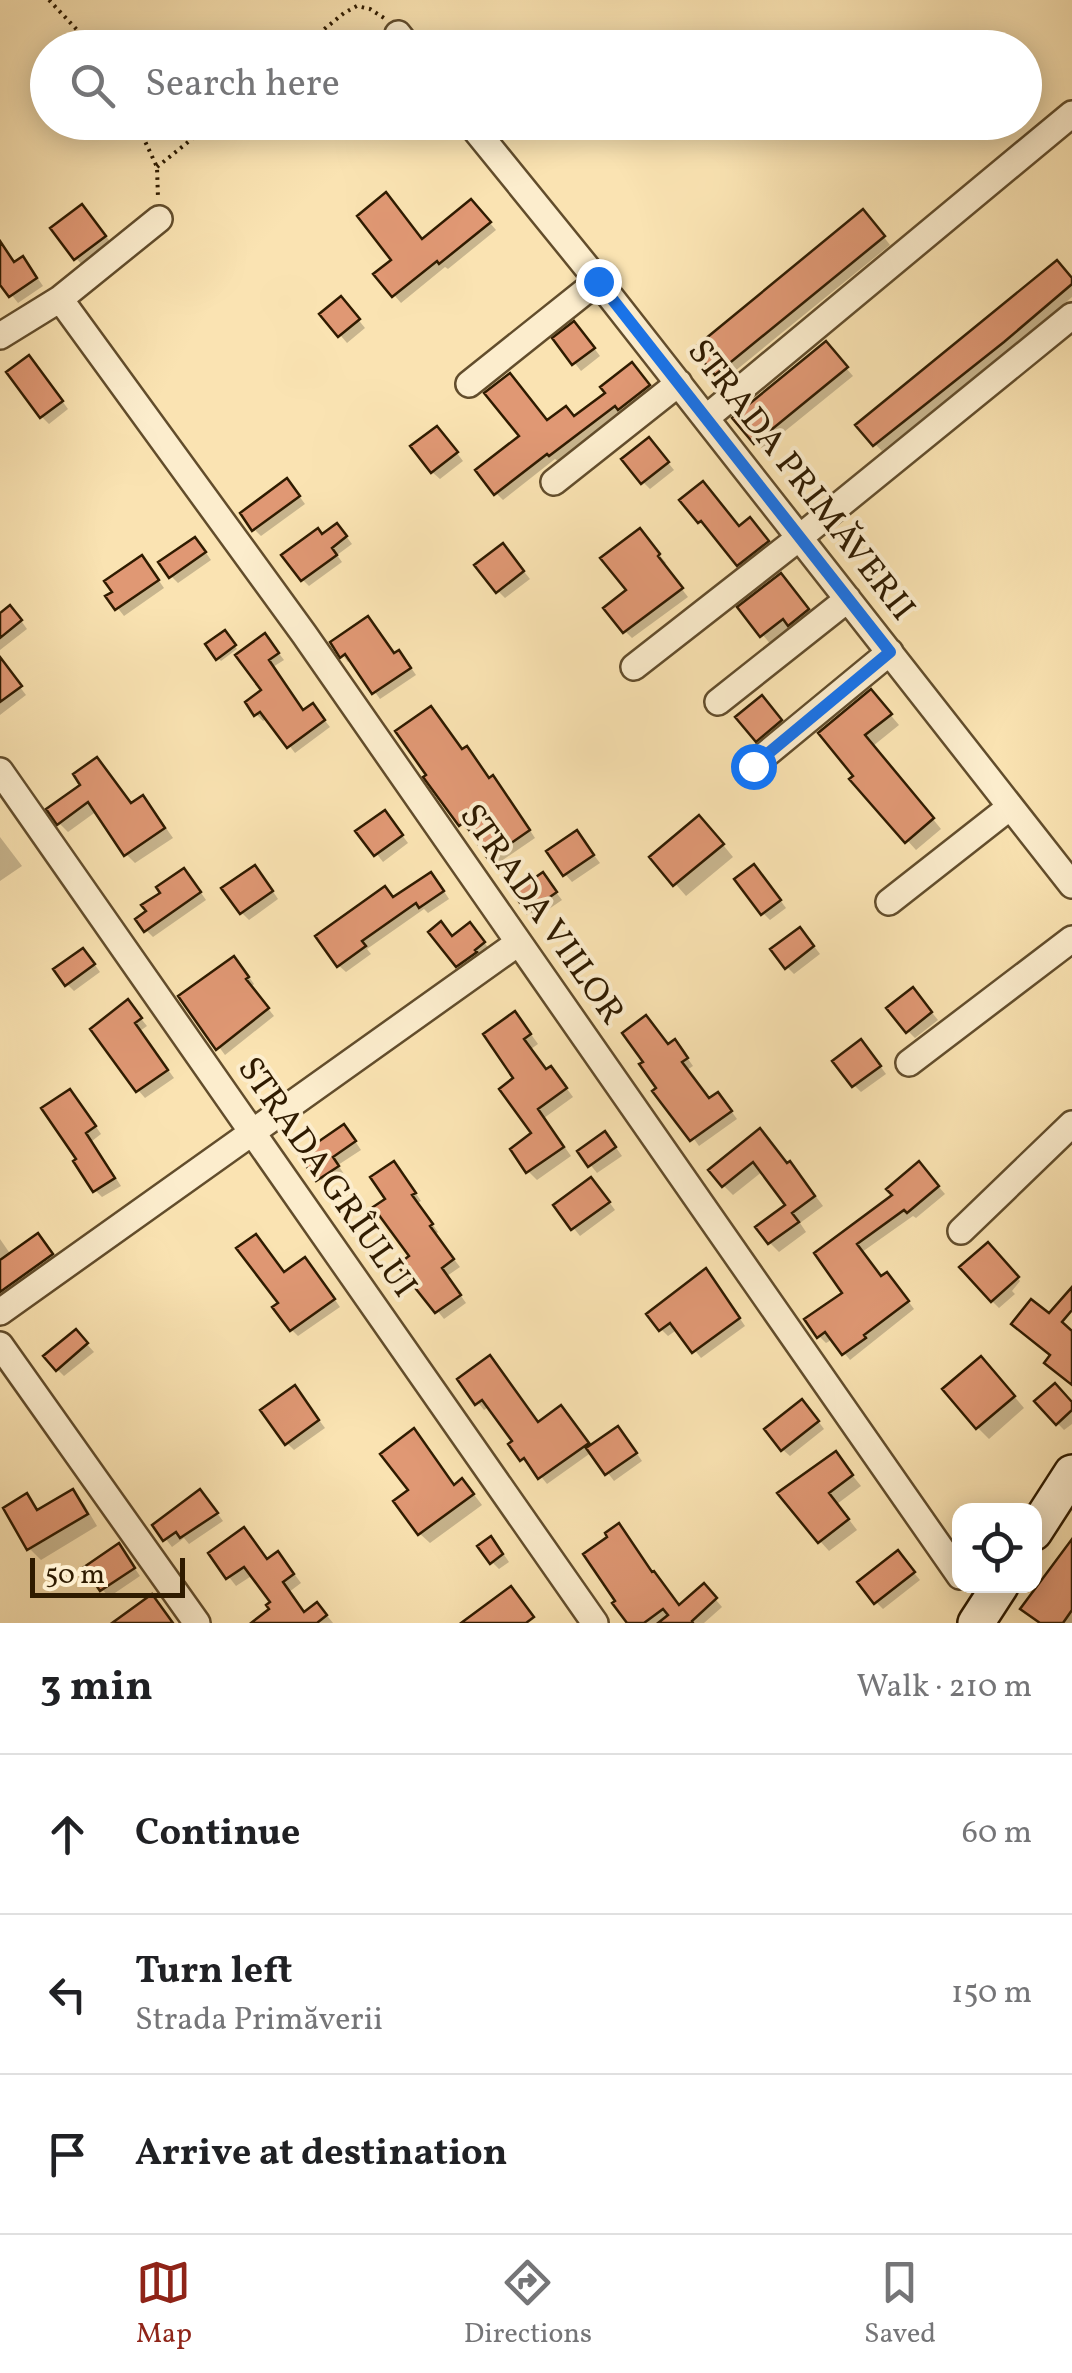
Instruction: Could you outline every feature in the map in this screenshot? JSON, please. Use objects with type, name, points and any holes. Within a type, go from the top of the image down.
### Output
[{"type":"main road","points":[[1042,1519],[1072,1472]]},
{"type":"street","points":[[1042,139],[1072,114]]},
{"type":"street","name":"STRADA PRIMĂVERII","points":[[484,140],[1072,885]]},
{"type":"street","points":[[706,418],[1041,140]]},
{"type":"street","points":[[0,336],[60,299],[159,219]]},
{"type":"street","points":[[469,384],[598,281]]},
{"type":"street","name":"STRADA VIILOR","points":[[60,299],[304,634],[952,1565]]},
{"type":"street","points":[[634,667],[1072,316]]},
{"type":"street","points":[[554,482],[679,383]]},
{"type":"street","points":[[718,702],[848,598]]},
{"type":"street","points":[[753,766],[890,652]]},
{"type":"street","name":"STRADA GRÎULUI","points":[[0,771],[596,1623]]},
{"type":"street","points":[[889,902],[1010,806]]},
{"type":"street","points":[[909,1063],[1072,939]]},
{"type":"street","points":[[0,1312],[518,944]]},
{"type":"street","points":[[961,1231],[1072,1124]]},
{"type":"street","points":[[0,1345],[197,1623]]},
{"type":"path","points":[[49,0],[77,30]]},
{"type":"path","points":[[323,30],[357,6],[370,9],[393,30]]},
{"type":"path","points":[[144,140],[156,167],[159,219]]},
{"type":"path","points":[[156,167],[190,140]]},
{"type":"building","points":[[386,192],[422,239],[471,199],[491,222],[392,297],[373,274],[391,260],[357,216]]},
{"type":"building","points":[[82,204],[106,236],[74,260],[50,228]]},
{"type":"building","points":[[863,209],[885,236],[715,375],[693,349]]},
{"type":"building","points":[[0,241],[14,262],[23,256],[37,278],[9,297],[0,285]]},
{"type":"building","points":[[1057,260],[1072,278],[1072,284],[873,446],[855,425]]},
{"type":"building","points":[[341,296],[360,319],[338,337],[319,314]]},
{"type":"building","points":[[574,321],[595,348],[572,365],[552,338]]},
{"type":"building","points":[[826,341],[848,367],[754,444],[732,418]]},
{"type":"building","points":[[29,355],[63,401],[40,418],[6,372]]},
{"type":"building","points":[[632,362],[650,385],[618,410],[615,406],[494,495],[475,470],[519,436],[484,393],[510,373],[547,420],[566,406],[574,416],[605,393],[600,387]]},
{"type":"building","points":[[437,426],[458,452],[431,473],[410,446]]},
{"type":"building","points":[[649,437],[669,462],[641,484],[621,459]]},
{"type":"building","points":[[287,478],[300,496],[252,531],[240,513]]},
{"type":"building","points":[[703,481],[739,526],[750,517],[769,541],[737,566],[679,500]]},
{"type":"building","points":[[337,523],[347,536],[332,548],[337,555],[301,581],[281,555],[318,528],[322,534]]},
{"type":"building","points":[[640,528],[683,588],[623,633],[603,608],[626,590],[600,558]]},
{"type":"building","points":[[195,537],[206,552],[169,578],[158,562]]},
{"type":"building","points":[[503,543],[524,571],[496,593],[474,565]]},
{"type":"building","points":[[142,555],[159,580],[115,610],[105,596],[112,592],[104,581]]},
{"type":"building","points":[[781,573],[809,609],[788,626],[783,619],[760,637],[737,607]]},
{"type":"building","points":[[10,605],[22,620],[0,638],[0,613]]},
{"type":"building","points":[[368,616],[394,653],[399,650],[411,668],[372,694],[345,654],[340,658],[330,642]]},
{"type":"building","points":[[225,630],[236,645],[216,660],[205,644]]},
{"type":"building","points":[[265,633],[279,653],[269,660],[303,710],[313,703],[325,720],[287,748],[260,712],[254,716],[245,702],[261,690],[235,655]]},
{"type":"building","points":[[0,657],[22,686],[0,702]]},
{"type":"building","points":[[871,689],[892,714],[865,735],[934,818],[905,843],[849,779],[853,776],[818,733]]},
{"type":"building","points":[[762,695],[782,720],[756,742],[735,717]]},
{"type":"building","points":[[431,706],[462,749],[467,746],[489,778],[493,775],[530,830],[488,859],[464,822],[459,826],[423,777],[426,775],[395,731]]},
{"type":"building","points":[[97,757],[131,803],[143,795],[165,828],[124,856],[88,802],[57,825],[46,809],[80,785],[73,774]]},
{"type":"building","points":[[385,810],[403,835],[374,856],[355,831]]},
{"type":"building","points":[[699,815],[724,844],[673,886],[649,857]]},
{"type":"building","points":[[577,830],[594,855],[563,876],[546,851]]},
{"type":"building","points":[[754,864],[781,900],[761,915],[734,879]]},
{"type":"building","points":[[255,865],[273,891],[240,914],[221,888]]},
{"type":"building","points":[[184,868],[201,892],[144,932],[135,919],[146,911],[141,905],[160,893],[156,887]]},
{"type":"building","points":[[431,872],[444,891],[419,908],[416,903],[362,941],[366,946],[337,967],[315,936],[385,886],[393,897]]},
{"type":"building","points":[[543,872],[557,892],[527,913],[513,893]]},
{"type":"building","points":[[441,921],[452,936],[470,922],[485,942],[456,967],[428,932]]},
{"type":"building","points":[[800,927],[814,946],[785,969],[770,949]]},
{"type":"building","points":[[83,948],[95,964],[65,986],[53,969]]},
{"type":"building","points":[[234,956],[269,1008],[216,1050],[178,996]]},
{"type":"building","points":[[913,987],[932,1012],[906,1033],[886,1008]]},
{"type":"building","points":[[128,999],[142,1018],[135,1023],[168,1070],[136,1092],[90,1029]]},
{"type":"building","points":[[515,1011],[531,1034],[524,1039],[546,1069],[551,1066],[567,1088],[538,1109],[564,1147],[526,1173],[510,1149],[531,1133],[499,1089],[513,1078],[483,1034]]},
{"type":"building","points":[[646,1015],[668,1044],[675,1039],[688,1058],[682,1062],[709,1098],[718,1092],[732,1111],[690,1141],[652,1091],[656,1088],[639,1064],[643,1062],[622,1033]]},
{"type":"building","points":[[861,1039],[881,1066],[852,1087],[832,1061]]},
{"type":"building","points":[[70,1089],[96,1126],[86,1133],[115,1178],[93,1192],[41,1108]]},
{"type":"building","points":[[344,1124],[356,1141],[333,1157],[339,1166],[316,1181],[299,1155]]},
{"type":"building","points":[[760,1128],[815,1196],[792,1213],[799,1222],[768,1244],[755,1227],[785,1205],[753,1162],[722,1187],[708,1170]]},
{"type":"building","points":[[605,1131],[616,1147],[588,1167],[577,1151]]},
{"type":"building","points":[[394,1161],[416,1193],[412,1195],[433,1224],[430,1226],[454,1259],[442,1268],[461,1295],[435,1313],[397,1265],[409,1256],[373,1207],[385,1199],[370,1177]]},
{"type":"building","points":[[919,1161],[939,1186],[907,1213],[904,1210],[857,1244],[881,1276],[887,1272],[909,1301],[842,1355],[825,1332],[817,1338],[804,1319],[842,1293],[814,1253],[892,1195],[886,1189]]},
{"type":"building","points":[[591,1177],[610,1202],[571,1230],[553,1205]]},
{"type":"building","points":[[38,1233],[53,1254],[0,1292],[0,1260]]},
{"type":"building","points":[[256,1234],[284,1272],[305,1257],[335,1299],[290,1331],[272,1307],[278,1303],[236,1248]]},
{"type":"building","points":[[988,1242],[1019,1277],[991,1302],[959,1267]]},
{"type":"building","points":[[706,1268],[740,1318],[692,1353],[670,1323],[659,1331],[646,1314]]},
{"type":"building","points":[[1072,1287],[1072,1310],[1062,1322],[1072,1331],[1072,1385],[1044,1363],[1050,1355],[1011,1324],[1031,1299],[1049,1313]]},
{"type":"building","points":[[76,1329],[88,1343],[56,1371],[43,1356]]},
{"type":"building","points":[[490,1355],[538,1422],[561,1405],[589,1443],[538,1479],[524,1458],[520,1461],[508,1444],[512,1441],[482,1400],[475,1405],[457,1379]]},
{"type":"building","points":[[981,1356],[1015,1396],[976,1429],[942,1389]]},
{"type":"building","points":[[1055,1383],[1072,1402],[1072,1410],[1056,1425],[1034,1401]]},
{"type":"building","points":[[295,1385],[319,1420],[285,1445],[260,1410]]},
{"type":"building","points":[[802,1399],[819,1421],[781,1451],[764,1429]]},
{"type":"building","points":[[618,1426],[637,1453],[605,1475],[586,1448]]},
{"type":"building","points":[[414,1428],[454,1485],[462,1478],[474,1494],[418,1535],[393,1501],[408,1490],[380,1454]]},
{"type":"building","points":[[836,1451],[853,1475],[829,1493],[849,1519],[818,1543],[777,1493]]},
{"type":"building","points":[[73,1489],[88,1514],[27,1550],[3,1508],[27,1493],[37,1510]]},
{"type":"building","points":[[200,1489],[218,1513],[180,1538],[176,1532],[163,1541],[152,1525]]},
{"type":"building","points":[[619,1523],[679,1605],[704,1583],[717,1598],[693,1623],[658,1623],[668,1615],[663,1609],[644,1623],[627,1623],[612,1603],[615,1601],[583,1554]]},
{"type":"building","points":[[244,1527],[267,1559],[278,1551],[294,1574],[283,1582],[304,1612],[317,1602],[327,1615],[317,1623],[251,1623],[269,1609],[266,1605],[270,1602],[244,1567],[226,1579],[208,1553]]},
{"type":"building","points":[[491,1536],[503,1554],[490,1564],[477,1546]]},
{"type":"building","points":[[1072,1539],[1072,1610],[1063,1623],[1040,1623],[1020,1609],[1032,1593],[1042,1593],[1042,1579]]},
{"type":"building","points":[[119,1543],[135,1568],[100,1591],[84,1567]]},
{"type":"building","points":[[898,1550],[915,1572],[874,1604],[857,1582]]},
{"type":"building","points":[[511,1586],[534,1617],[526,1623],[461,1623]]},
{"type":"building","points":[[152,1594],[173,1623],[112,1623]]},
{"type":"route","points":[[598,281],[890,652],[753,766]]}]
